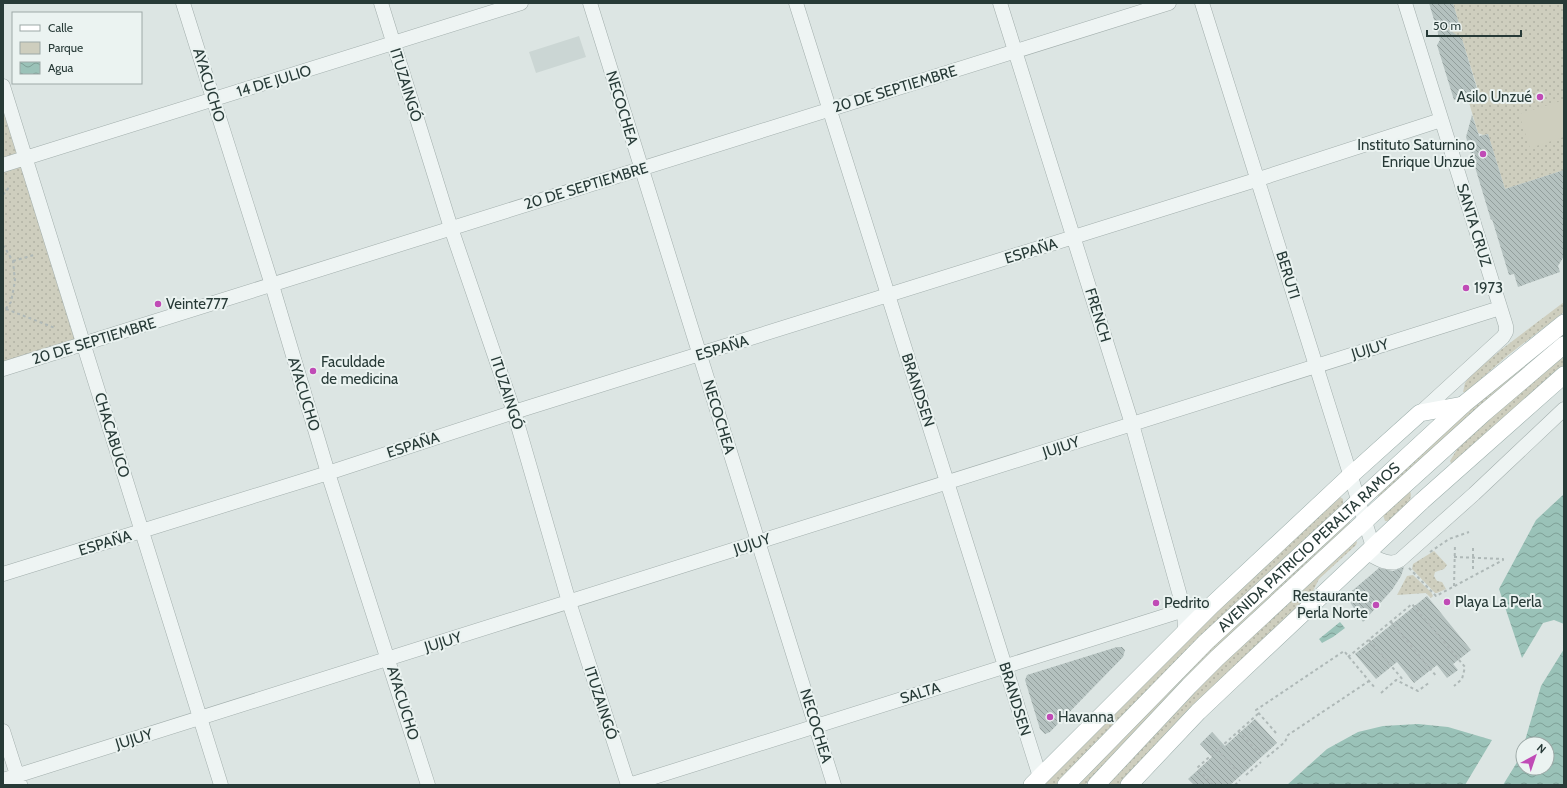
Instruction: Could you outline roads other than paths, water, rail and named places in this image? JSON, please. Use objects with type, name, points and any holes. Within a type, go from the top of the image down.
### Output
[{"type":"main road","name":"AVENIDA PATRICIO PERALTA RAMOS","points":[[1066,785],[1206,642],[1464,404],[1564,323]]},
{"type":"main road","name":"AVENIDA PATRICIO PERALTA RAMOS","points":[[1096,785],[1195,680],[1365,521],[1529,374],[1564,345]]},
{"type":"main road","points":[[1129,785],[1208,702],[1422,501],[1564,375]]},
{"type":"main road","points":[[1420,413],[1464,404]]},
{"type":"main road","name":"AVENIDA PATRICIO PERALTA RAMOS","points":[[1036,781],[1185,630],[1350,476],[1420,413]]},
{"type":"main road","points":[[1422,501],[1439,454]]},
{"type":"street","name":"AYACUCHO","points":[[183,3],[272,285],[328,473],[389,659],[428,785]]},
{"type":"street","name":"ITUZAINGÓ","points":[[381,3],[451,228],[514,412],[568,602],[628,785]]},
{"type":"street","name":"14 DE JULIO","points":[[3,166],[521,3]]},
{"type":"street","name":"NECOCHEA","points":[[590,3],[834,785]]},
{"type":"street","name":"BRANDSEN","points":[[796,3],[1004,666],[1036,781]]},
{"type":"street","name":"FRENCH","points":[[1000,3],[1132,424],[1184,610],[1185,630]]},
{"type":"street","name":"20 DE SEPTIEMBRE","points":[[3,369],[1170,3]]},
{"type":"street","name":"BERUTI","points":[[1202,3],[1365,521],[1370,550]]},
{"type":"street","name":"SANTA CRUZ","points":[[1405,3],[1506,326],[1506,332]]},
{"type":"street","name":"CHACABUCO","points":[[3,86],[221,785]]},
{"type":"street","name":"ESPAÑA","points":[[3,574],[142,532],[514,412],[1258,180],[1441,120]]},
{"type":"street","name":"JUJUY","points":[[3,780],[19,780],[200,718],[1500,308]]},
{"type":"street","name":"AVENIDA PATRICIO PERALTA RAMOS","points":[[1420,413],[1503,337],[1506,332]]},
{"type":"street","points":[[1370,550],[1389,563],[1394,563],[1400,560],[1474,494],[1564,410]]},
{"type":"street","name":"SALTA","points":[[628,785],[1184,610],[1212,605]]},
{"type":"street","points":[[3,731],[19,780]]},
{"type":"water","points":[[1564,494],[1564,624],[1554,620],[1543,623],[1522,658],[1499,589],[1536,520]]},
{"type":"water","points":[[1340,622],[1345,628],[1322,643],[1319,639]]},
{"type":"water","points":[[1564,649],[1564,785],[1503,785],[1515,766],[1515,776],[1555,776],[1555,736],[1526,736],[1541,686]]},
{"type":"water","points":[[1418,724],[1448,727],[1492,740],[1465,785],[1287,785],[1327,749],[1358,732],[1383,726]]},
{"type":"place","name":"Asilo Unzué","points":[[1540,97]]},
{"type":"place","name":"Instituto Saturnino Enrique Unzué","points":[[1483,154]]},
{"type":"place","name":"1973","points":[[1466,288]]},
{"type":"place","name":"Veinte777","points":[[158,304]]},
{"type":"place","name":"Faculdade de medicina","points":[[313,371]]},
{"type":"place","name":"Playa La Perla","points":[[1447,602]]},
{"type":"place","name":"Pedrito","points":[[1156,603]]},
{"type":"place","name":"Restaurante Perla Norte","points":[[1376,605]]},
{"type":"place","name":"Havanna","points":[[1050,717]]}]
